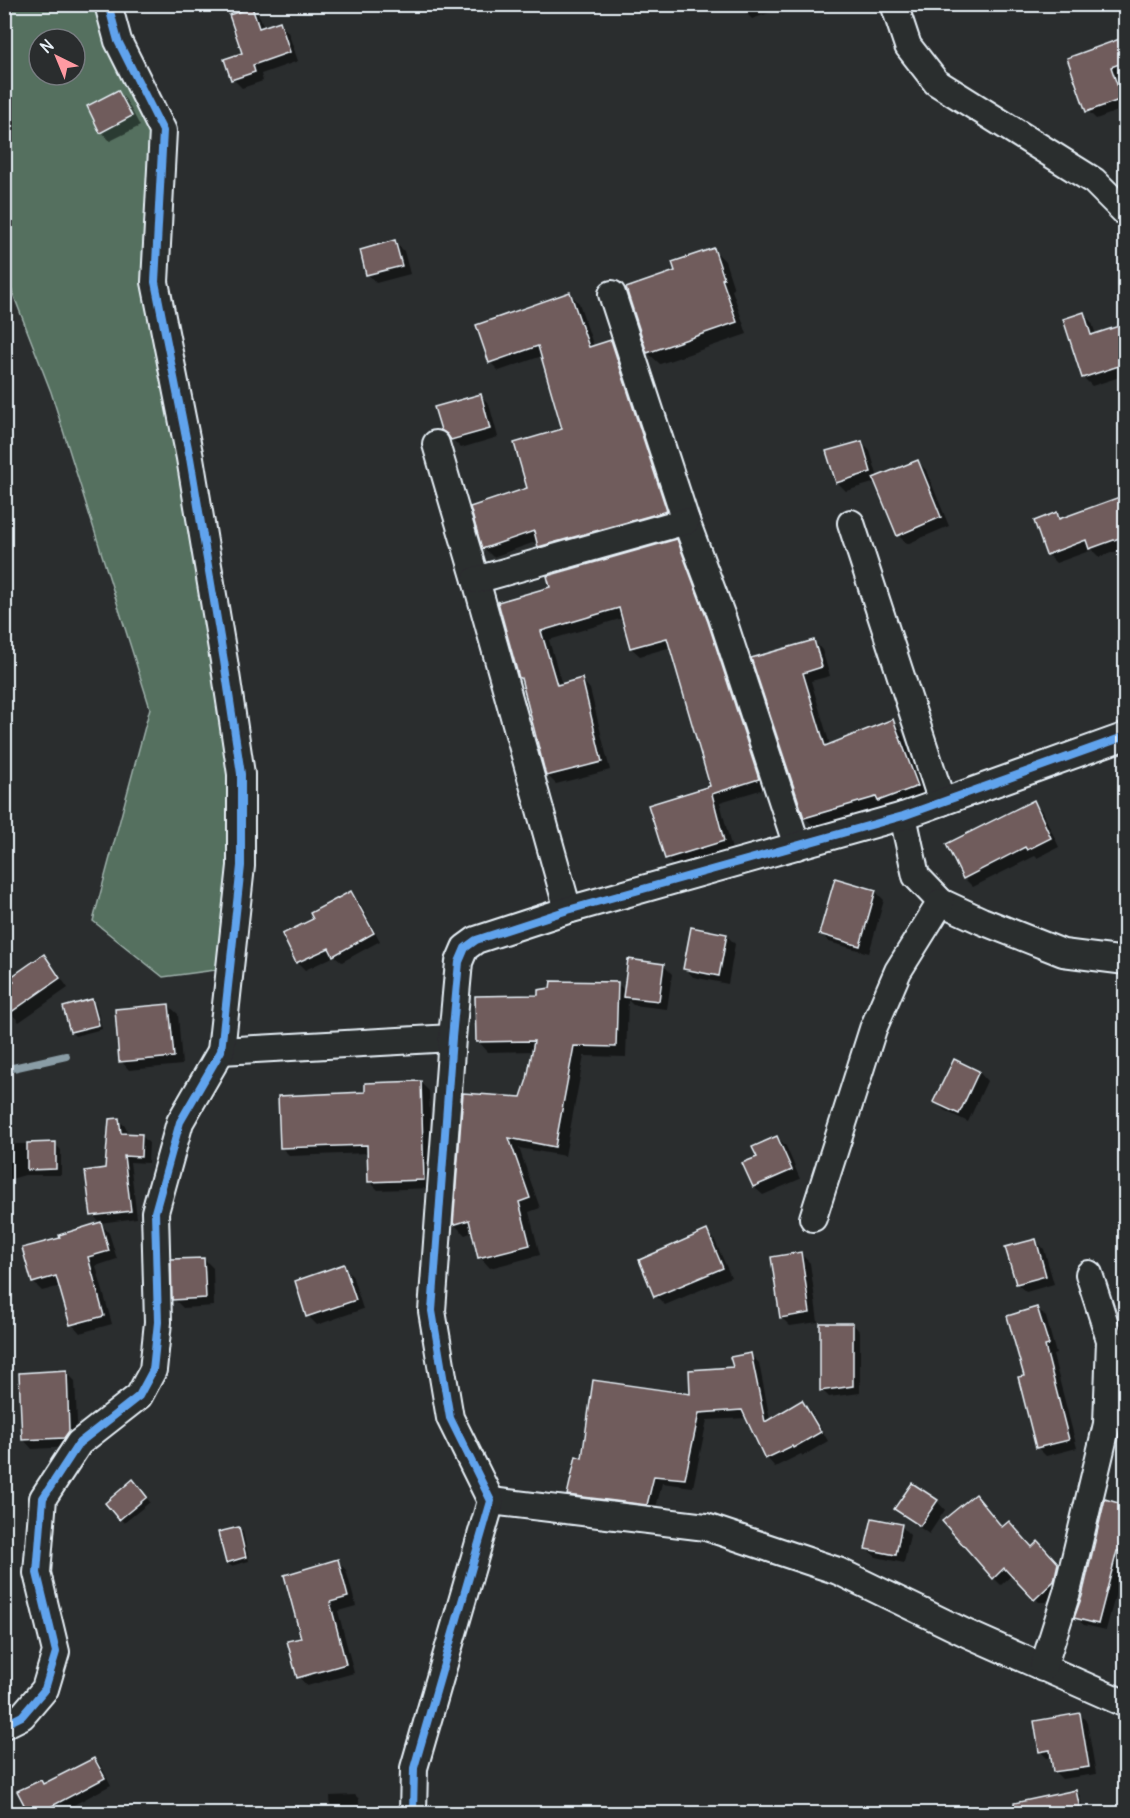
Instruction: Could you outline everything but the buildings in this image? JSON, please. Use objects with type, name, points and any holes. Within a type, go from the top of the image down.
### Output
[{"type":"street","points":[[4,1725],[22,1716],[45,1689],[56,1652],[37,1573],[43,1498],[80,1443],[139,1396],[153,1370],[158,1322],[155,1212],[180,1122],[221,1051],[241,866],[241,774],[190,458],[155,282],[163,131],[118,41],[108,4]]},
{"type":"street","points":[[894,4],[908,46],[936,82],[1094,181],[1125,213]]},
{"type":"street","points":[[612,294],[686,521],[722,617],[797,846]]},
{"type":"street","points":[[436,444],[568,910]]},
{"type":"street","points":[[476,580],[686,521]]},
{"type":"street","points":[[851,524],[942,802]]},
{"type":"street","points":[[412,1814],[414,1768],[491,1501],[450,1419],[432,1311],[452,1038],[459,962],[465,948],[477,940],[568,910],[903,816],[1125,736]]},
{"type":"street","points":[[903,816],[916,876],[941,902],[1063,953],[1125,962]]},
{"type":"street","points":[[813,1218],[873,1029],[898,971],[941,902]]},
{"type":"street","points":[[221,1051],[452,1038]]},
{"type":"street","points":[[1043,1668],[1067,1592],[1107,1424],[1110,1340],[1089,1274]]},
{"type":"street","points":[[491,1501],[706,1527],[837,1571],[968,1634],[1125,1704]]},
{"type":"green space","points":[[5,5],[108,5],[163,131],[155,282],[241,774],[230,968],[163,977],[93,921],[150,708],[51,392],[5,273]]},
{"type":"waterway","points":[[4,1070],[66,1056]]},
{"type":"cycle path","points":[[4,1725],[22,1716],[45,1689],[56,1652],[37,1573],[43,1498],[79,1443],[139,1396],[153,1370],[158,1322],[155,1212],[180,1122],[221,1051],[241,866],[241,774],[190,458],[155,282],[163,131],[118,41],[108,4]]},
{"type":"cycle path","points":[[413,1814],[414,1768],[491,1501],[450,1418],[432,1311],[452,1038],[459,962],[465,948],[476,940],[568,910],[903,816],[1126,736]]}]
